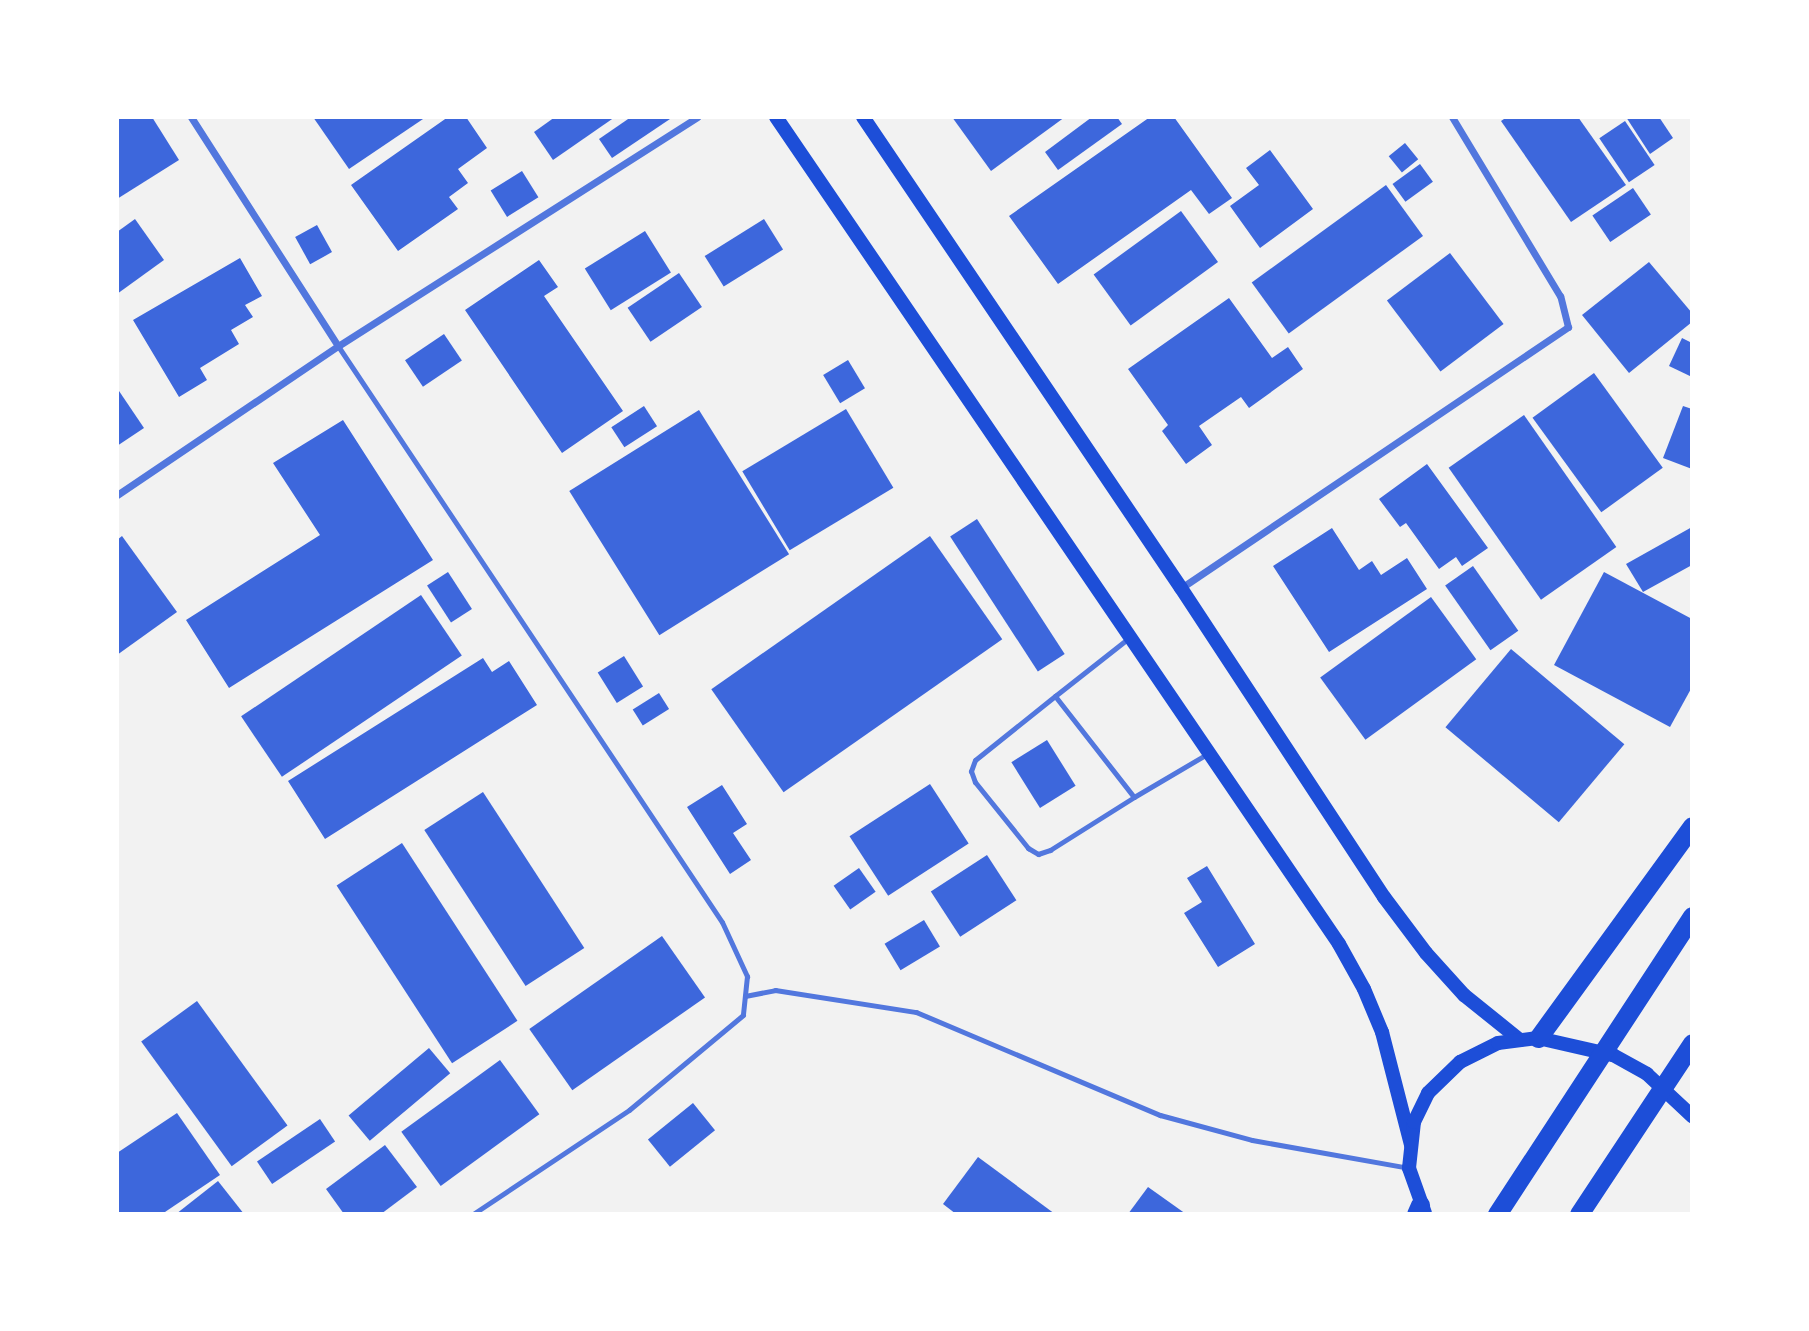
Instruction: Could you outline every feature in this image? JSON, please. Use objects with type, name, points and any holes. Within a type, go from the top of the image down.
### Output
[{"type":"highway","points":[[1529,1039],[1692,826]]},
{"type":"highway","points":[[1497,1214],[1692,916]]},
{"type":"highway","points":[[1579,1214],[1692,1043]]},
{"type":"main road","points":[[776,117],[1339,944],[1364,989],[1382,1032],[1412,1145]]},
{"type":"main road","points":[[863,117],[1181,588],[1384,897],[1426,953],[1464,995],[1529,1039]]},
{"type":"main road","points":[[1421,1211],[1409,1168],[1414,1122],[1428,1093],[1460,1062],[1499,1044],[1529,1039],[1613,1055],[1647,1074],[1692,1116]]},
{"type":"street","points":[[191,117],[338,346]]},
{"type":"street","points":[[117,495],[338,346],[697,117]]},
{"type":"street","points":[[1181,588],[1569,327],[1560,296],[1452,117]]},
{"type":"lane","points":[[338,346],[722,922],[747,975],[743,1015],[629,1110],[473,1214]]},
{"type":"lane","points":[[1130,637],[975,760],[971,771],[975,782],[1028,848],[1038,854],[1050,850],[1209,753]]},
{"type":"lane","points":[[1055,696],[1134,797]]},
{"type":"lane","points":[[745,996],[775,990],[916,1012],[1160,1115],[1252,1140],[1409,1168]]},
{"type":"building","points":[[117,117],[152,117],[179,160],[117,199]]},
{"type":"building","points":[[313,117],[426,117],[349,169]]},
{"type":"building","points":[[448,117],[466,117],[487,148],[458,169],[468,183],[449,197],[458,209],[398,251],[351,185]]},
{"type":"building","points":[[555,117],[615,117],[553,160],[534,132]]},
{"type":"building","points":[[631,117],[673,117],[612,158],[599,139]]},
{"type":"building","points":[[952,117],[1065,117],[991,171]]},
{"type":"building","points":[[1092,117],[1117,117],[1122,124],[1058,170],[1045,152]]},
{"type":"building","points":[[1150,117],[1174,117],[1232,198],[1209,214],[1191,190],[1058,284],[1009,216]]},
{"type":"building","points":[[1507,117],[1578,117],[1626,185],[1571,222],[1501,121]]},
{"type":"building","points":[[1626,117],[1659,117],[1673,138],[1650,154]]},
{"type":"building","points":[[1625,121],[1655,165],[1629,182],[1599,138]]},
{"type":"building","points":[[1405,143],[1418,159],[1402,173],[1389,156]]},
{"type":"building","points":[[1270,150],[1313,209],[1260,248],[1230,206],[1259,185],[1246,168]]},
{"type":"building","points":[[1420,164],[1433,182],[1405,202],[1392,184]]},
{"type":"building","points":[[522,171],[538,197],[507,217],[491,191]]},
{"type":"building","points":[[1386,185],[1423,236],[1289,334],[1252,283]]},
{"type":"building","points":[[1633,188],[1651,215],[1610,242],[1592,215]]},
{"type":"building","points":[[1181,211],[1218,262],[1131,325],[1094,274]]},
{"type":"building","points":[[135,219],[164,260],[117,294],[117,232]]},
{"type":"building","points":[[764,219],[783,250],[724,287],[705,256]]},
{"type":"building","points":[[317,225],[332,252],[310,264],[295,237]]},
{"type":"building","points":[[645,231],[671,273],[611,310],[585,269]]},
{"type":"building","points":[[1450,253],[1504,324],[1440,372],[1387,301]]},
{"type":"building","points":[[240,258],[262,296],[245,305],[253,317],[231,330],[239,344],[200,368],[207,380],[179,397],[133,320]]},
{"type":"building","points":[[539,260],[558,287],[544,296],[623,411],[562,453],[465,310]]},
{"type":"building","points":[[1649,262],[1692,313],[1692,322],[1629,373],[1582,315]]},
{"type":"building","points":[[679,273],[702,307],[651,342],[628,308]]},
{"type":"building","points":[[1229,298],[1272,358],[1288,347],[1303,369],[1249,408],[1241,397],[1199,426],[1212,445],[1186,464],[1162,431],[1168,425],[1128,369]]},
{"type":"building","points":[[444,334],[462,361],[423,387],[405,360]]},
{"type":"building","points":[[1682,338],[1692,343],[1692,377],[1669,366]]},
{"type":"building","points":[[848,360],[865,388],[840,403],[823,375]]},
{"type":"building","points":[[1594,373],[1663,468],[1601,512],[1533,418]]},
{"type":"building","points":[[117,388],[144,428],[117,446]]},
{"type":"building","points":[[644,406],[657,426],[624,447],[611,427]]},
{"type":"building","points":[[1683,406],[1692,409],[1692,469],[1663,458]]},
{"type":"building","points":[[846,409],[893,488],[790,550],[742,471]]},
{"type":"building","points":[[699,410],[789,554],[659,635],[569,491]]},
{"type":"building","points":[[1524,415],[1616,547],[1541,600],[1449,468]]},
{"type":"building","points":[[343,420],[433,560],[229,688],[186,620],[320,535],[273,463]]},
{"type":"building","points":[[1427,464],[1488,548],[1462,566],[1456,557],[1439,569],[1406,523],[1400,527],[1379,499]]},
{"type":"building","points":[[977,519],[1065,654],[1038,671],[950,536]]},
{"type":"building","points":[[1692,527],[1692,565],[1643,592],[1626,564]]},
{"type":"building","points":[[1332,528],[1359,570],[1372,561],[1381,575],[1407,558],[1427,589],[1329,652],[1273,566]]},
{"type":"building","points":[[122,536],[177,612],[117,655],[117,540]]},
{"type":"building","points":[[930,536],[1002,639],[784,792],[711,689]]},
{"type":"building","points":[[1473,566],[1518,631],[1490,650],[1445,586]]},
{"type":"building","points":[[448,572],[472,609],[451,623],[427,586]]},
{"type":"building","points":[[1604,572],[1692,619],[1692,687],[1670,727],[1554,665]]},
{"type":"building","points":[[421,595],[462,656],[282,777],[241,716]]},
{"type":"building","points":[[1431,597],[1476,659],[1365,740],[1320,678]]},
{"type":"building","points":[[1511,649],[1624,744],[1559,822],[1445,727]]},
{"type":"building","points":[[624,656],[643,687],[617,703],[598,672]]},
{"type":"building","points":[[483,658],[492,672],[509,661],[537,705],[325,839],[288,781]]},
{"type":"building","points":[[659,693],[669,709],[643,726],[633,709]]},
{"type":"building","points":[[1047,740],[1076,786],[1040,808],[1011,762]]},
{"type":"building","points":[[930,784],[969,844],[888,896],[849,836]]},
{"type":"building","points":[[722,785],[747,824],[733,833],[751,860],[730,874],[687,807]]},
{"type":"building","points":[[483,792],[584,948],[526,986],[424,830]]},
{"type":"building","points":[[402,843],[517,1021],[452,1063],[337,885]]},
{"type":"building","points":[[987,855],[1016,900],[960,937],[931,891]]},
{"type":"building","points":[[1207,866],[1255,944],[1218,967],[1184,913],[1202,902],[1187,878]]},
{"type":"building","points":[[859,868],[876,892],[850,910],[834,886]]},
{"type":"building","points":[[924,920],[940,947],[901,970],[885,944]]},
{"type":"building","points":[[662,936],[705,997],[572,1090],[529,1029]]},
{"type":"building","points":[[197,1001],[288,1126],[232,1166],[141,1042]]},
{"type":"building","points":[[429,1048],[450,1073],[370,1141],[349,1115]]},
{"type":"building","points":[[500,1060],[539,1114],[441,1186],[401,1132]]},
{"type":"building","points":[[693,1103],[715,1130],[670,1167],[648,1140]]},
{"type":"building","points":[[177,1113],[220,1175],[162,1214],[117,1214],[117,1153]]},
{"type":"building","points":[[320,1119],[335,1141],[272,1184],[257,1161]]},
{"type":"building","points":[[385,1145],[417,1187],[381,1214],[344,1214],[326,1189]]},
{"type":"building","points":[[978,1157],[1055,1214],[956,1214],[943,1204]]},
{"type":"building","points":[[218,1181],[244,1214],[176,1214]]},
{"type":"building","points":[[1148,1187],[1186,1214],[1128,1214]]}]
